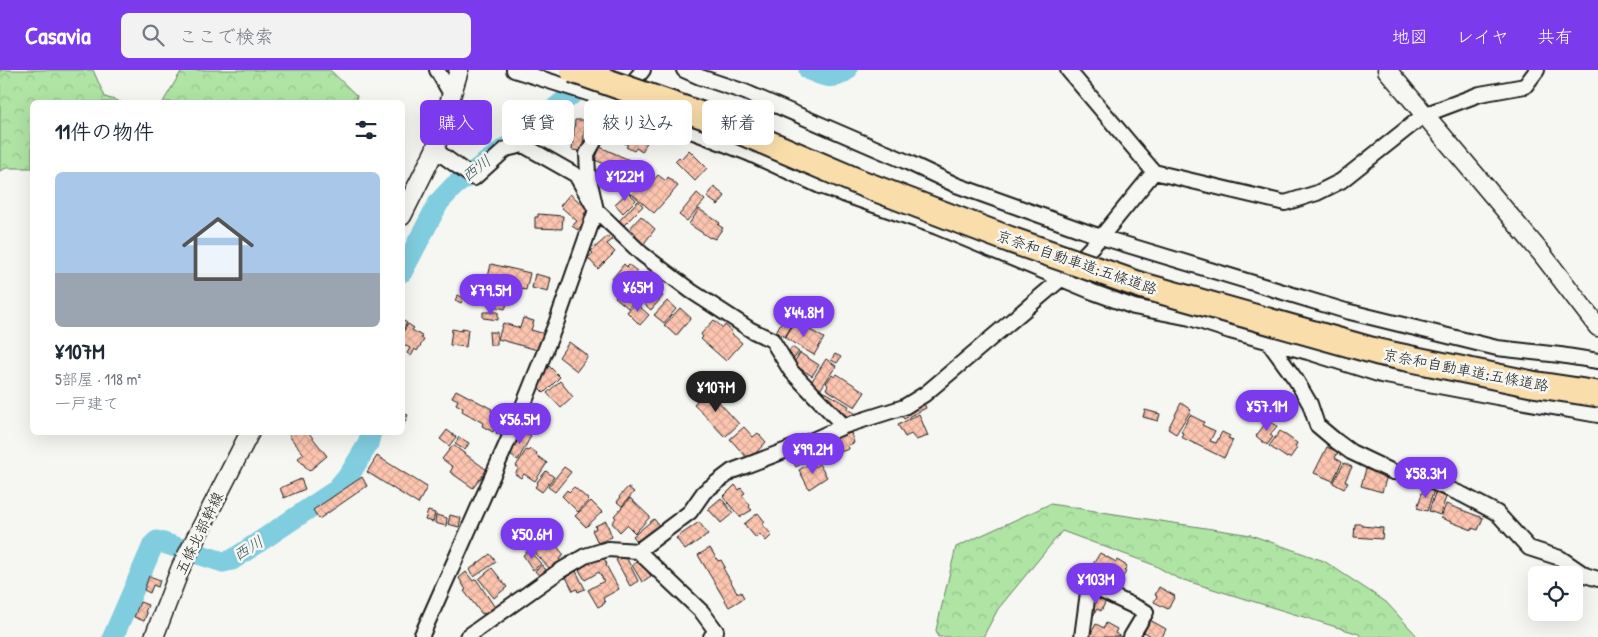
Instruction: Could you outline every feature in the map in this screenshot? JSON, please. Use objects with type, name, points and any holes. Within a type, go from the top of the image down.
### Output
[{"type":"highway","name":"京奈和自動車道;五條道路","points":[[574,70],[707,117],[861,183],[1011,240],[1140,285],[1378,352],[1532,384],[1598,394]]},
{"type":"street","points":[[437,70],[451,94]]},
{"type":"street","points":[[405,210],[435,150],[459,70]]},
{"type":"street","points":[[618,100],[643,70]]},
{"type":"street","points":[[684,70],[754,96],[956,185],[1100,237],[1346,311],[1497,348],[1598,361]]},
{"type":"street","points":[[1068,70],[1154,172],[1286,202],[1317,193],[1341,181],[1424,115],[1480,94],[1525,86],[1537,70]]},
{"type":"street","points":[[1387,70],[1542,254],[1598,327]]},
{"type":"street","points":[[520,71],[542,80],[609,100]]},
{"type":"street","points":[[692,132],[748,152],[820,186],[937,227],[1061,279],[1134,307],[1190,318],[1381,375],[1497,398],[1598,415]]},
{"type":"street","points":[[435,150],[474,178],[506,149],[523,145],[576,175],[596,210],[642,254],[751,330],[772,340],[791,371],[844,426]]},
{"type":"street","points":[[421,637],[519,416],[557,321],[596,210],[588,174],[586,154],[591,145]]},
{"type":"street","points":[[638,551],[690,512],[704,492],[732,470],[813,440],[844,426],[904,407],[925,394],[1061,279],[1100,237],[1154,172]]},
{"type":"street","points":[[1271,342],[1272,347],[1296,380],[1310,404],[1317,425],[1351,452],[1394,472],[1411,473],[1464,495],[1497,513],[1529,548],[1560,558],[1585,574],[1598,579]]},
{"type":"street","name":"五條北部幹線","points":[[154,637],[181,567],[248,435]]},
{"type":"street","points":[[467,637],[558,572],[585,556],[608,549],[638,551],[702,612],[716,632],[711,637]]},
{"type":"street","points":[[1082,637],[1089,585],[1146,612],[1131,637]]},
{"type":"green space","points":[[0,70],[93,70],[105,97],[115,100],[30,100],[30,168],[6,168],[0,171]]},
{"type":"green space","points":[[182,70],[330,70],[357,96],[356,100],[164,100]]},
{"type":"green space","points":[[1050,504],[1251,535],[1324,561],[1386,602],[1418,637],[1361,637],[1359,634],[1177,578],[1154,565],[1062,531],[998,609],[983,637],[938,637],[936,630],[956,547]]},
{"type":"building","points":[[575,120],[584,120],[582,151],[572,150]]},
{"type":"building","points":[[628,145],[646,145],[642,152],[636,148],[634,151],[626,147]]},
{"type":"building","points":[[600,147],[643,166],[641,172],[636,170],[633,176],[595,160]]},
{"type":"building","points":[[689,150],[707,168],[695,181],[675,161],[679,157],[681,159]]},
{"type":"building","points":[[658,175],[666,181],[668,177],[678,186],[654,213],[632,194],[647,176],[653,181]]},
{"type":"building","points":[[714,187],[725,196],[718,205],[707,197]]},
{"type":"building","points":[[628,192],[636,200],[623,213],[615,204]]},
{"type":"building","points":[[697,193],[705,200],[687,221],[679,215]]},
{"type":"building","points":[[570,194],[588,209],[584,214],[587,218],[578,230],[572,226],[577,221],[560,206]]},
{"type":"building","points":[[638,201],[643,206],[622,227],[617,223]]},
{"type":"building","points":[[699,209],[720,223],[718,225],[723,228],[715,239],[710,238],[689,224]]},
{"type":"building","points":[[538,214],[563,216],[562,229],[535,228],[535,217],[538,217]]},
{"type":"building","points":[[641,216],[655,229],[642,246],[632,238],[636,234],[630,228]]},
{"type":"building","points":[[608,236],[612,240],[607,244],[615,252],[598,269],[588,258],[593,253],[591,251]]},
{"type":"building","points":[[491,264],[530,273],[526,290],[521,289],[518,299],[506,297],[508,287],[487,282]]},
{"type":"building","points":[[624,264],[637,271],[635,274],[637,275],[625,290],[612,279]]},
{"type":"building","points":[[535,274],[551,278],[548,292],[532,288]]},
{"type":"building","points":[[639,277],[651,286],[652,284],[659,289],[657,291],[663,296],[651,310],[628,290]]},
{"type":"building","points":[[479,279],[484,281],[481,295],[475,294]]},
{"type":"building","points":[[620,291],[633,302],[628,308],[615,297]]},
{"type":"building","points":[[484,293],[509,299],[505,309],[481,303]]},
{"type":"building","points":[[458,295],[464,298],[461,303],[455,300]]},
{"type":"building","points":[[637,300],[641,304],[639,306],[649,315],[640,325],[627,312]]},
{"type":"building","points":[[667,301],[676,309],[664,323],[654,315]]},
{"type":"building","points":[[680,308],[691,318],[676,336],[664,325]]},
{"type":"building","points":[[483,312],[498,312],[498,320],[483,318]]},
{"type":"building","points":[[523,318],[534,321],[531,330],[545,334],[541,351],[498,339],[503,323],[520,328]]},
{"type":"building","points":[[783,319],[792,325],[785,337],[776,332]]},
{"type":"building","points":[[714,320],[723,328],[725,325],[742,343],[726,361],[701,339],[703,337],[701,334]]},
{"type":"building","points":[[795,321],[824,338],[814,355],[785,338]]},
{"type":"building","points":[[408,324],[424,340],[417,351],[415,349],[411,356],[407,353],[410,348],[405,346],[405,329]]},
{"type":"building","points":[[462,328],[468,329],[466,347],[450,345],[452,329],[462,331]]},
{"type":"building","points":[[489,332],[497,332],[497,345],[490,345]]},
{"type":"building","points":[[569,342],[588,356],[577,371],[559,357]]},
{"type":"building","points":[[792,347],[799,352],[792,361],[786,355]]},
{"type":"building","points":[[800,353],[819,365],[812,376],[793,364]]},
{"type":"building","points":[[835,354],[841,357],[837,363],[831,360]]},
{"type":"building","points":[[826,359],[836,366],[820,390],[810,384]]},
{"type":"building","points":[[549,366],[560,377],[544,393],[537,386],[542,379],[540,377]]},
{"type":"building","points":[[837,374],[865,392],[855,407],[826,389],[828,385],[826,383],[832,375],[835,377]]},
{"type":"building","points":[[560,381],[573,397],[561,408],[547,393]]},
{"type":"building","points":[[456,390],[492,409],[491,411],[500,417],[493,432],[482,426],[483,423],[462,411],[463,408],[456,404],[458,400],[452,397]]},
{"type":"building","points":[[708,390],[739,424],[725,437],[694,404],[697,401],[694,398],[700,391],[703,395]]},
{"type":"building","points":[[825,392],[849,406],[847,409],[855,413],[851,419],[822,397]]},
{"type":"building","points":[[923,401],[926,408],[904,419],[900,413]]},
{"type":"building","points":[[1181,403],[1191,410],[1176,434],[1168,429]]},
{"type":"building","points":[[1145,410],[1160,414],[1158,421],[1143,417]]},
{"type":"building","points":[[505,413],[511,416],[502,436],[496,433]]},
{"type":"building","points":[[919,414],[928,436],[916,440],[911,434],[905,437],[898,425]]},
{"type":"building","points":[[1190,415],[1204,422],[1202,425],[1215,431],[1210,441],[1216,443],[1222,432],[1230,436],[1228,438],[1233,440],[1224,458],[1181,437],[1183,433],[1181,432]]},
{"type":"building","points":[[1268,420],[1277,426],[1270,435],[1273,437],[1267,445],[1256,436]]},
{"type":"building","points":[[744,427],[753,437],[758,433],[766,442],[749,460],[730,439]]},
{"type":"building","points":[[447,430],[456,437],[449,446],[440,439]]},
{"type":"building","points":[[521,430],[531,436],[518,460],[508,454]]},
{"type":"building","points":[[1280,431],[1297,443],[1295,447],[1297,448],[1290,458],[1269,446]]},
{"type":"building","points":[[851,433],[854,443],[848,445],[849,449],[834,454],[833,450],[824,453],[820,443]]},
{"type":"building","points":[[310,435],[327,456],[309,471],[298,458],[304,454],[289,436]]},
{"type":"building","points":[[459,437],[469,443],[465,450],[455,444]]},
{"type":"building","points":[[453,445],[487,470],[473,488],[450,472],[453,467],[442,459]]},
{"type":"building","points":[[1327,447],[1338,452],[1335,458],[1342,462],[1333,481],[1314,473]]},
{"type":"building","points":[[530,449],[547,463],[535,481],[524,474],[521,478],[515,474],[519,468],[516,466],[526,450]]},
{"type":"building","points":[[800,453],[805,462],[796,467],[791,458]]},
{"type":"building","points":[[377,456],[427,487],[418,504],[367,472]]},
{"type":"building","points":[[810,463],[814,467],[819,464],[827,477],[809,489],[799,470]]},
{"type":"building","points":[[1344,463],[1352,467],[1345,481],[1348,483],[1344,489],[1333,483]]},
{"type":"building","points":[[564,467],[571,472],[555,492],[548,487]]},
{"type":"building","points":[[1366,469],[1387,476],[1382,492],[1361,486]]},
{"type":"building","points":[[546,471],[554,477],[542,492],[535,487]]},
{"type":"building","points":[[362,477],[367,486],[319,519],[313,510]]},
{"type":"building","points":[[301,479],[305,489],[284,498],[280,488]]},
{"type":"building","points":[[735,485],[745,493],[742,495],[752,510],[740,517],[723,497]]},
{"type":"building","points":[[574,487],[589,500],[578,512],[562,496],[567,490],[569,492]]},
{"type":"building","points":[[628,487],[634,492],[622,506],[617,502]]},
{"type":"building","points":[[1424,487],[1434,490],[1427,511],[1417,508]]},
{"type":"building","points":[[1435,493],[1446,497],[1440,515],[1429,511]]},
{"type":"building","points":[[630,498],[650,517],[635,533],[627,525],[620,532],[612,523],[616,518],[614,516]]},
{"type":"building","points":[[721,498],[733,513],[721,523],[708,509]]},
{"type":"building","points":[[591,501],[602,512],[586,527],[575,516]]},
{"type":"building","points":[[1446,504],[1483,518],[1478,530],[1472,528],[1472,530],[1441,518]]},
{"type":"building","points":[[428,511],[435,513],[433,522],[425,520]]},
{"type":"building","points":[[758,513],[765,522],[762,524],[772,535],[766,541],[760,534],[756,538],[744,524]]},
{"type":"building","points":[[436,515],[447,518],[446,526],[435,523]]},
{"type":"building","points":[[450,515],[461,518],[459,527],[448,524]]},
{"type":"building","points":[[654,519],[660,527],[644,540],[642,538],[637,541],[633,536]]},
{"type":"building","points":[[606,521],[612,537],[598,543],[592,530],[596,529],[595,526]]},
{"type":"building","points":[[699,522],[708,534],[685,550],[676,538]]},
{"type":"building","points":[[1355,524],[1383,528],[1382,539],[1354,537]]},
{"type":"building","points":[[544,534],[548,537],[550,535],[557,542],[555,544],[564,555],[553,569],[552,567],[550,569],[530,547]]},
{"type":"building","points":[[710,548],[718,561],[721,560],[725,567],[723,568],[738,594],[741,592],[744,598],[729,607],[698,555]]},
{"type":"building","points":[[529,550],[541,564],[533,570],[523,555]]},
{"type":"building","points":[[1100,553],[1127,566],[1124,571],[1126,572],[1119,583],[1110,578],[1108,581],[1103,577],[1105,574],[1092,566]]},
{"type":"building","points":[[490,554],[496,562],[474,577],[469,570]]},
{"type":"building","points":[[602,555],[619,589],[603,598],[605,603],[598,607],[588,590],[604,581],[599,572],[585,580],[578,568]]},
{"type":"building","points":[[625,555],[638,581],[630,586],[616,560]]},
{"type":"building","points":[[639,560],[651,576],[642,582],[632,565]]},
{"type":"building","points":[[542,565],[548,573],[541,578],[535,571]]},
{"type":"building","points":[[492,568],[507,587],[494,598],[479,579]]},
{"type":"building","points":[[576,571],[585,589],[578,592],[577,589],[573,591],[566,577]]},
{"type":"building","points":[[466,572],[473,581],[476,579],[496,609],[486,617],[464,591],[466,590],[459,578]]},
{"type":"building","points":[[149,576],[160,580],[158,587],[153,585],[150,593],[144,590]]},
{"type":"building","points":[[1159,587],[1175,596],[1168,609],[1154,602]]},
{"type":"building","points":[[1095,595],[1106,601],[1101,611],[1097,609],[1093,616],[1089,613],[1089,607]]},
{"type":"building","points":[[140,602],[148,605],[144,621],[134,617]]},
{"type":"building","points":[[1150,620],[1166,629],[1162,637],[1153,637],[1144,632]]},
{"type":"building","points":[[1106,623],[1117,629],[1115,633],[1122,637],[1089,637],[1096,624],[1104,628]]},
{"type":"waterway","name":"西川","points":[[809,70],[823,76],[833,76],[847,70]]},
{"type":"waterway","name":"西川","points":[[405,266],[439,202],[454,186],[515,141],[593,77]]},
{"type":"waterway","name":"西川","points":[[113,637],[153,545],[157,541],[223,562],[232,560],[335,491],[351,472],[368,444],[370,435]]}]
